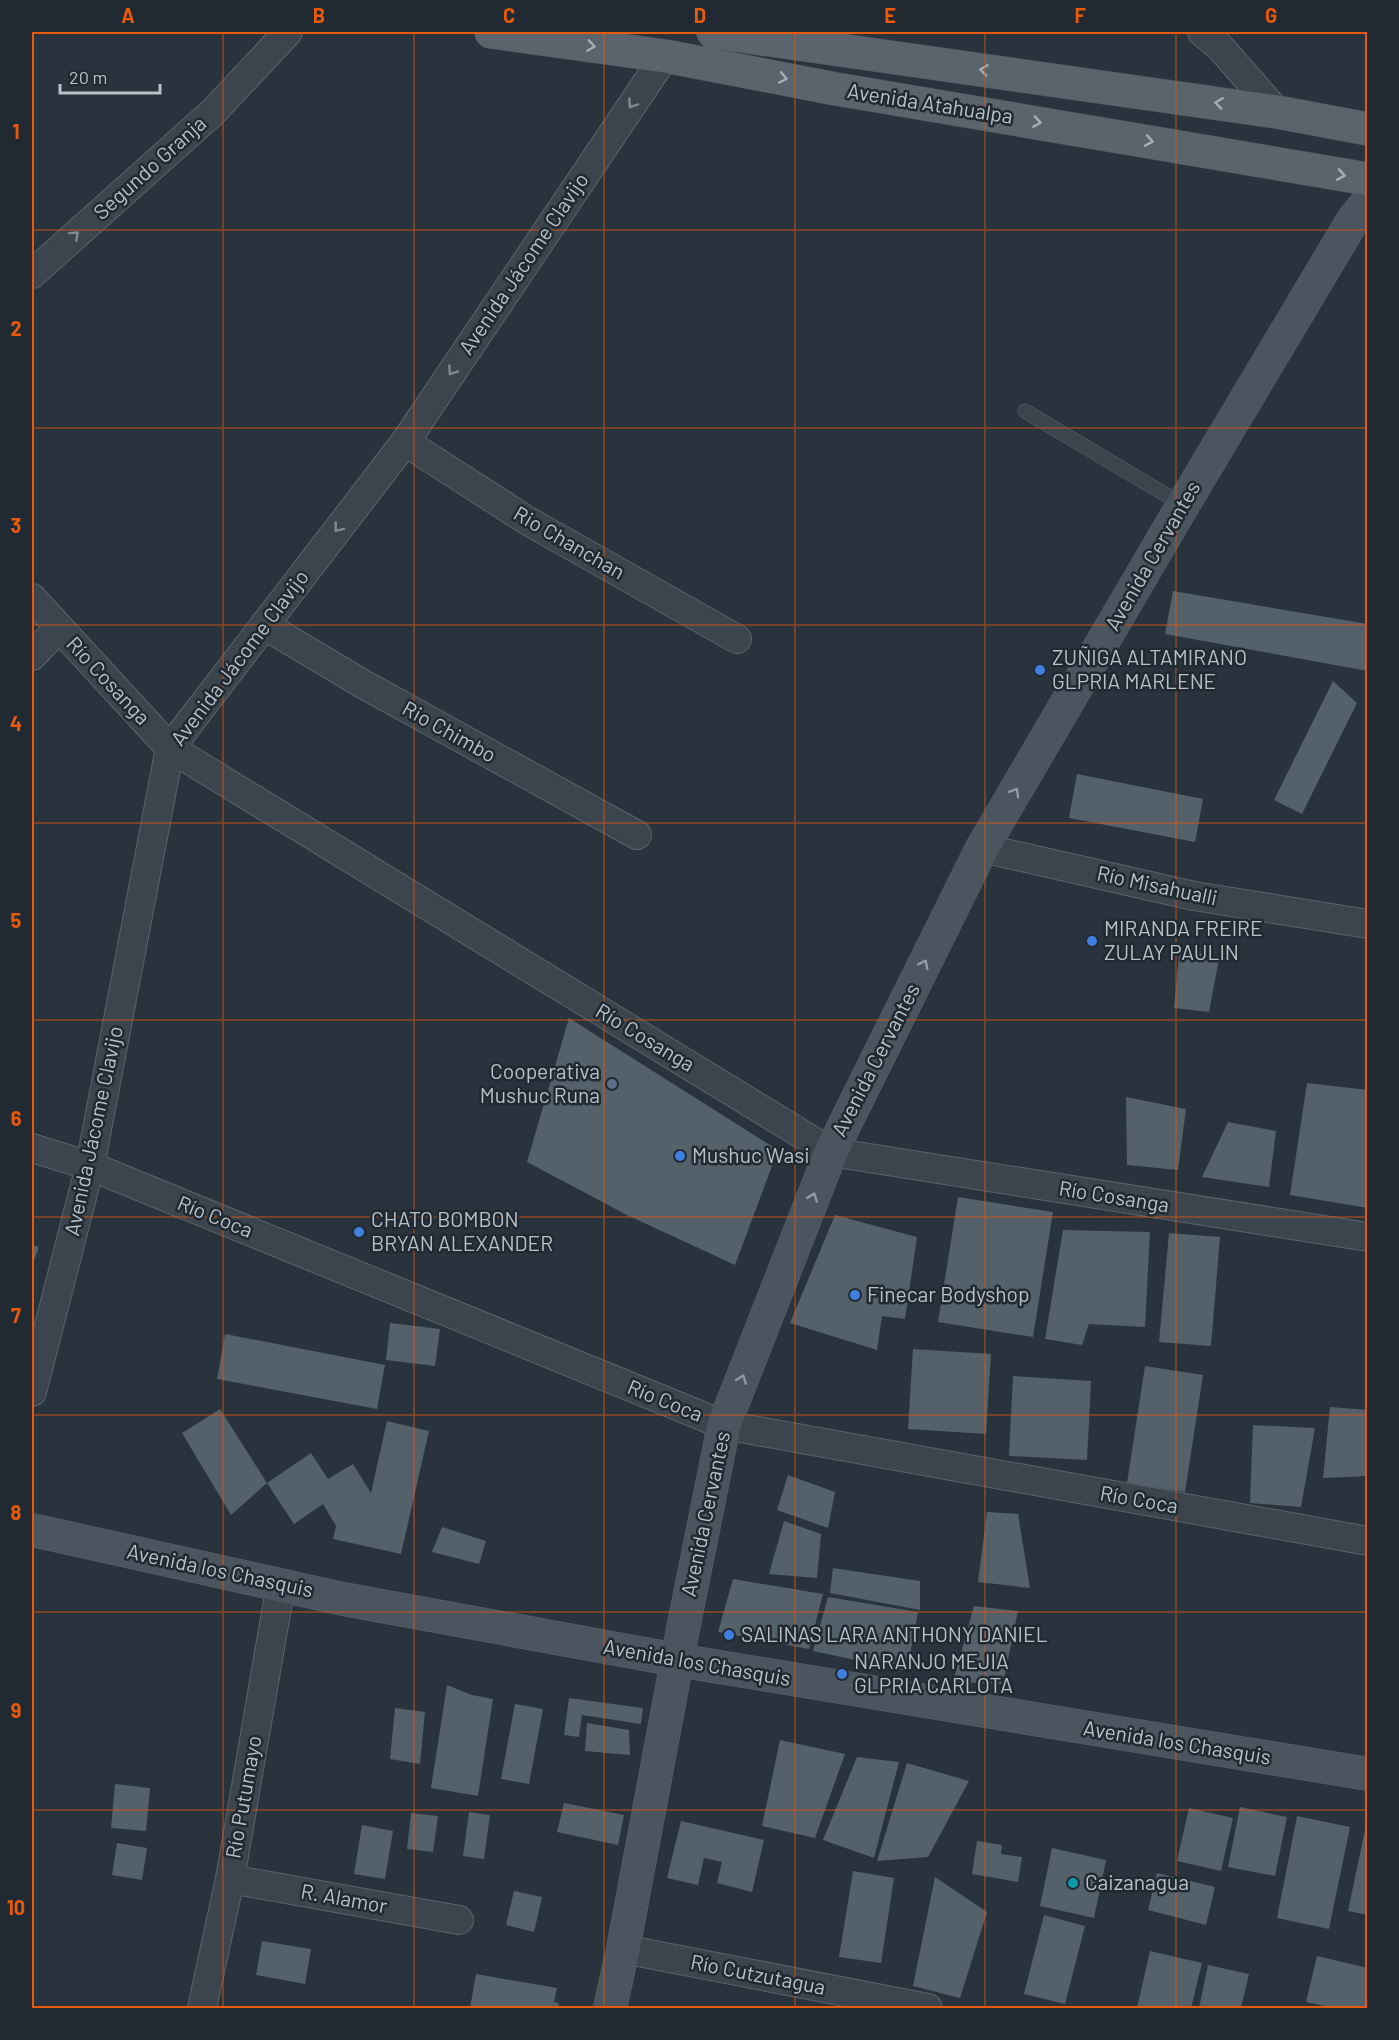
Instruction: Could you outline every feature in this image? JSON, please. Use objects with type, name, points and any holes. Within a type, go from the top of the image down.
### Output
[{"type":"main road","name":"Avenida Atahualpa","points":[[491,32],[664,56],[836,89],[1368,179]]},
{"type":"main road","name":"Avenida Atahualpa","points":[[716,32],[1277,112],[1368,129]]},
{"type":"street","name":"Segundo Granja","points":[[32,274],[213,112],[288,32]]},
{"type":"street","points":[[1217,37],[1277,112]]},
{"type":"street","name":"Avenida Jácome Clavijo","points":[[32,1392],[90,1166],[171,748],[405,442],[664,56]]},
{"type":"street","name":"Avenida Cervantes","points":[[610,2008],[724,1425],[831,1152],[982,848],[1353,220],[1368,201]]},
{"type":"street","name":"Rio Chanchan","points":[[405,442],[528,521],[737,639]]},
{"type":"street","name":"Río Cosanga","points":[[32,598],[171,748],[831,1152],[1368,1237]]},
{"type":"street","name":"Rio Chimbo","points":[[264,625],[363,684],[637,835]]},
{"type":"street","points":[[32,656],[59,628]]},
{"type":"street","name":"Río Misahualli","points":[[982,848],[1194,896],[1368,924]]},
{"type":"street","name":"Río Coca","points":[[32,1148],[90,1166],[724,1425],[1368,1541]]},
{"type":"street","name":"Avenida los Chasquis","points":[[32,1530],[343,1599],[677,1660],[1368,1774]]},
{"type":"street","name":"Río Putumayo","points":[[202,2008],[230,1878],[282,1584]]},
{"type":"street","name":"R. Alamor","points":[[230,1878],[459,1920]]},
{"type":"street","name":"Río Cutzutagua","points":[[623,1949],[928,2008]]},
{"type":"lane","points":[[1025,411],[1183,505]]},
{"type":"building","points":[[1173,591],[1368,624],[1368,671],[1165,634]]},
{"type":"building","points":[[1333,681],[1357,703],[1302,814],[1274,800]]},
{"type":"building","points":[[1077,774],[1203,799],[1195,842],[1069,818]]},
{"type":"building","points":[[1180,946],[1219,959],[1209,1012],[1174,1008]]},
{"type":"building","name":"Cooperativa Mushuc Runa","points":[[569,1018],[778,1150],[735,1265],[627,1215],[527,1162]]},
{"type":"building","points":[[1307,1083],[1368,1090],[1368,1208],[1290,1195]]},
{"type":"building","points":[[1126,1097],[1186,1109],[1178,1170],[1127,1165]]},
{"type":"building","points":[[1228,1122],[1276,1131],[1269,1187],[1202,1177]]},
{"type":"building","points":[[958,1197],[1053,1212],[1033,1337],[938,1322]]},
{"type":"building","name":"Finecar Bodyshop","points":[[835,1215],[917,1237],[905,1319],[882,1316],[877,1350],[790,1323]]},
{"type":"building","points":[[1063,1230],[1150,1232],[1145,1327],[1089,1324],[1082,1345],[1045,1339]]},
{"type":"building","points":[[1169,1233],[1220,1237],[1211,1346],[1159,1342]]},
{"type":"building","points":[[32,1245],[39,1247],[32,1266]]},
{"type":"building","points":[[390,1323],[440,1329],[435,1366],[386,1360]]},
{"type":"building","points":[[225,1334],[385,1365],[377,1409],[217,1379]]},
{"type":"building","points":[[913,1349],[991,1354],[986,1434],[908,1429]]},
{"type":"building","points":[[1145,1366],[1203,1375],[1185,1492],[1127,1483]]},
{"type":"building","points":[[1013,1376],[1091,1381],[1087,1460],[1009,1456]]},
{"type":"building","points":[[1330,1407],[1368,1410],[1368,1476],[1323,1478]]},
{"type":"building","points":[[220,1409],[267,1483],[231,1515],[182,1433]]},
{"type":"building","points":[[387,1421],[429,1431],[401,1554],[333,1539],[336,1526],[323,1504],[294,1524],[267,1483],[311,1453],[328,1479],[353,1464],[371,1493]]},
{"type":"building","points":[[1253,1425],[1315,1428],[1301,1507],[1250,1503]]},
{"type":"building","points":[[788,1475],[835,1492],[828,1528],[777,1510]]},
{"type":"building","points":[[987,1512],[1018,1514],[1030,1588],[978,1582]]},
{"type":"building","points":[[784,1521],[821,1534],[817,1578],[769,1574]]},
{"type":"building","points":[[442,1527],[486,1541],[479,1564],[432,1552]]},
{"type":"building","points":[[833,1568],[920,1581],[920,1610],[830,1593]]},
{"type":"building","points":[[733,1579],[823,1594],[809,1649],[718,1632]]},
{"type":"building","points":[[828,1597],[918,1612],[907,1671],[813,1651]]},
{"type":"building","points":[[974,1606],[1018,1611],[1003,1684],[953,1682]]},
{"type":"building","points":[[447,1685],[472,1695],[493,1699],[478,1796],[431,1788]]},
{"type":"building","points":[[569,1698],[643,1708],[641,1724],[582,1715],[579,1737],[564,1735]]},
{"type":"building","points":[[515,1704],[543,1709],[529,1784],[501,1779]]},
{"type":"building","points":[[395,1708],[425,1712],[420,1764],[390,1759]]},
{"type":"building","points":[[587,1723],[629,1730],[630,1755],[585,1751]]},
{"type":"building","points":[[780,1740],[845,1754],[815,1838],[762,1826]]},
{"type":"building","points":[[857,1757],[899,1762],[874,1858],[823,1840]]},
{"type":"building","points":[[907,1763],[969,1781],[928,1857],[877,1861]]},
{"type":"building","points":[[115,1784],[150,1788],[146,1831],[111,1828]]},
{"type":"building","points":[[564,1803],[624,1815],[618,1845],[557,1832]]},
{"type":"building","points":[[1240,1807],[1287,1817],[1275,1876],[1228,1867]]},
{"type":"building","points":[[1189,1808],[1233,1818],[1221,1871],[1177,1861]]},
{"type":"building","points":[[469,1812],[490,1815],[484,1859],[463,1856]]},
{"type":"building","points":[[411,1813],[438,1816],[433,1852],[407,1849]]},
{"type":"building","points":[[1297,1816],[1350,1827],[1329,1929],[1277,1918]]},
{"type":"building","points":[[681,1821],[764,1840],[752,1892],[717,1883],[722,1862],[704,1858],[698,1885],[667,1878]]},
{"type":"building","points":[[362,1825],[393,1831],[385,1879],[354,1874]]},
{"type":"building","points":[[1366,1825],[1368,1825],[1368,1915],[1348,1911]]},
{"type":"building","points":[[977,1841],[1002,1845],[1001,1854],[1022,1857],[1018,1882],[972,1874]]},
{"type":"building","points":[[117,1843],[147,1848],[142,1880],[112,1875]]},
{"type":"building","name":"Caizanagua","points":[[1052,1848],[1106,1860],[1094,1918],[1040,1906]]},
{"type":"building","points":[[853,1871],[894,1878],[881,1963],[839,1957]]},
{"type":"building","points":[[1157,1873],[1215,1887],[1206,1925],[1148,1910]]},
{"type":"building","points":[[935,1877],[987,1912],[960,1998],[913,1986]]},
{"type":"building","points":[[514,1891],[542,1897],[534,1932],[506,1925]]},
{"type":"building","points":[[1044,1915],[1085,1926],[1065,2004],[1024,1994]]},
{"type":"building","points":[[262,1941],[311,1949],[305,1984],[256,1975]]},
{"type":"building","points":[[1150,1951],[1202,1963],[1191,2008],[1137,2008]]},
{"type":"building","points":[[1317,1956],[1368,1968],[1368,2008],[1333,2008],[1306,2002]]},
{"type":"building","points":[[1208,1965],[1249,1974],[1241,2008],[1199,2008]]},
{"type":"building","points":[[476,1974],[557,1988],[554,2002],[559,2003],[558,2008],[470,2008]]},
{"type":"place","name":"ZUÑIGA ALTAMIRANO GLPRIA MARLENE","points":[[1040,670]]},
{"type":"place","name":"MIRANDA FREIRE ZULAY PAULIN","points":[[1092,941]]},
{"type":"place","name":"Cooperativa Mushuc Runa","points":[[612,1084]]},
{"type":"place","name":"Mushuc Wasi","points":[[680,1156]]},
{"type":"place","name":"CHATO BOMBON BRYAN ALEXANDER","points":[[359,1232]]},
{"type":"place","name":"Finecar Bodyshop","points":[[855,1295]]},
{"type":"place","name":"SALINAS LARA ANTHONY DANIEL","points":[[729,1635]]},
{"type":"place","name":"NARANJO MEJIA GLPRIA CARLOTA","points":[[842,1674]]},
{"type":"place","name":"Caizanagua","points":[[1073,1883]]}]
